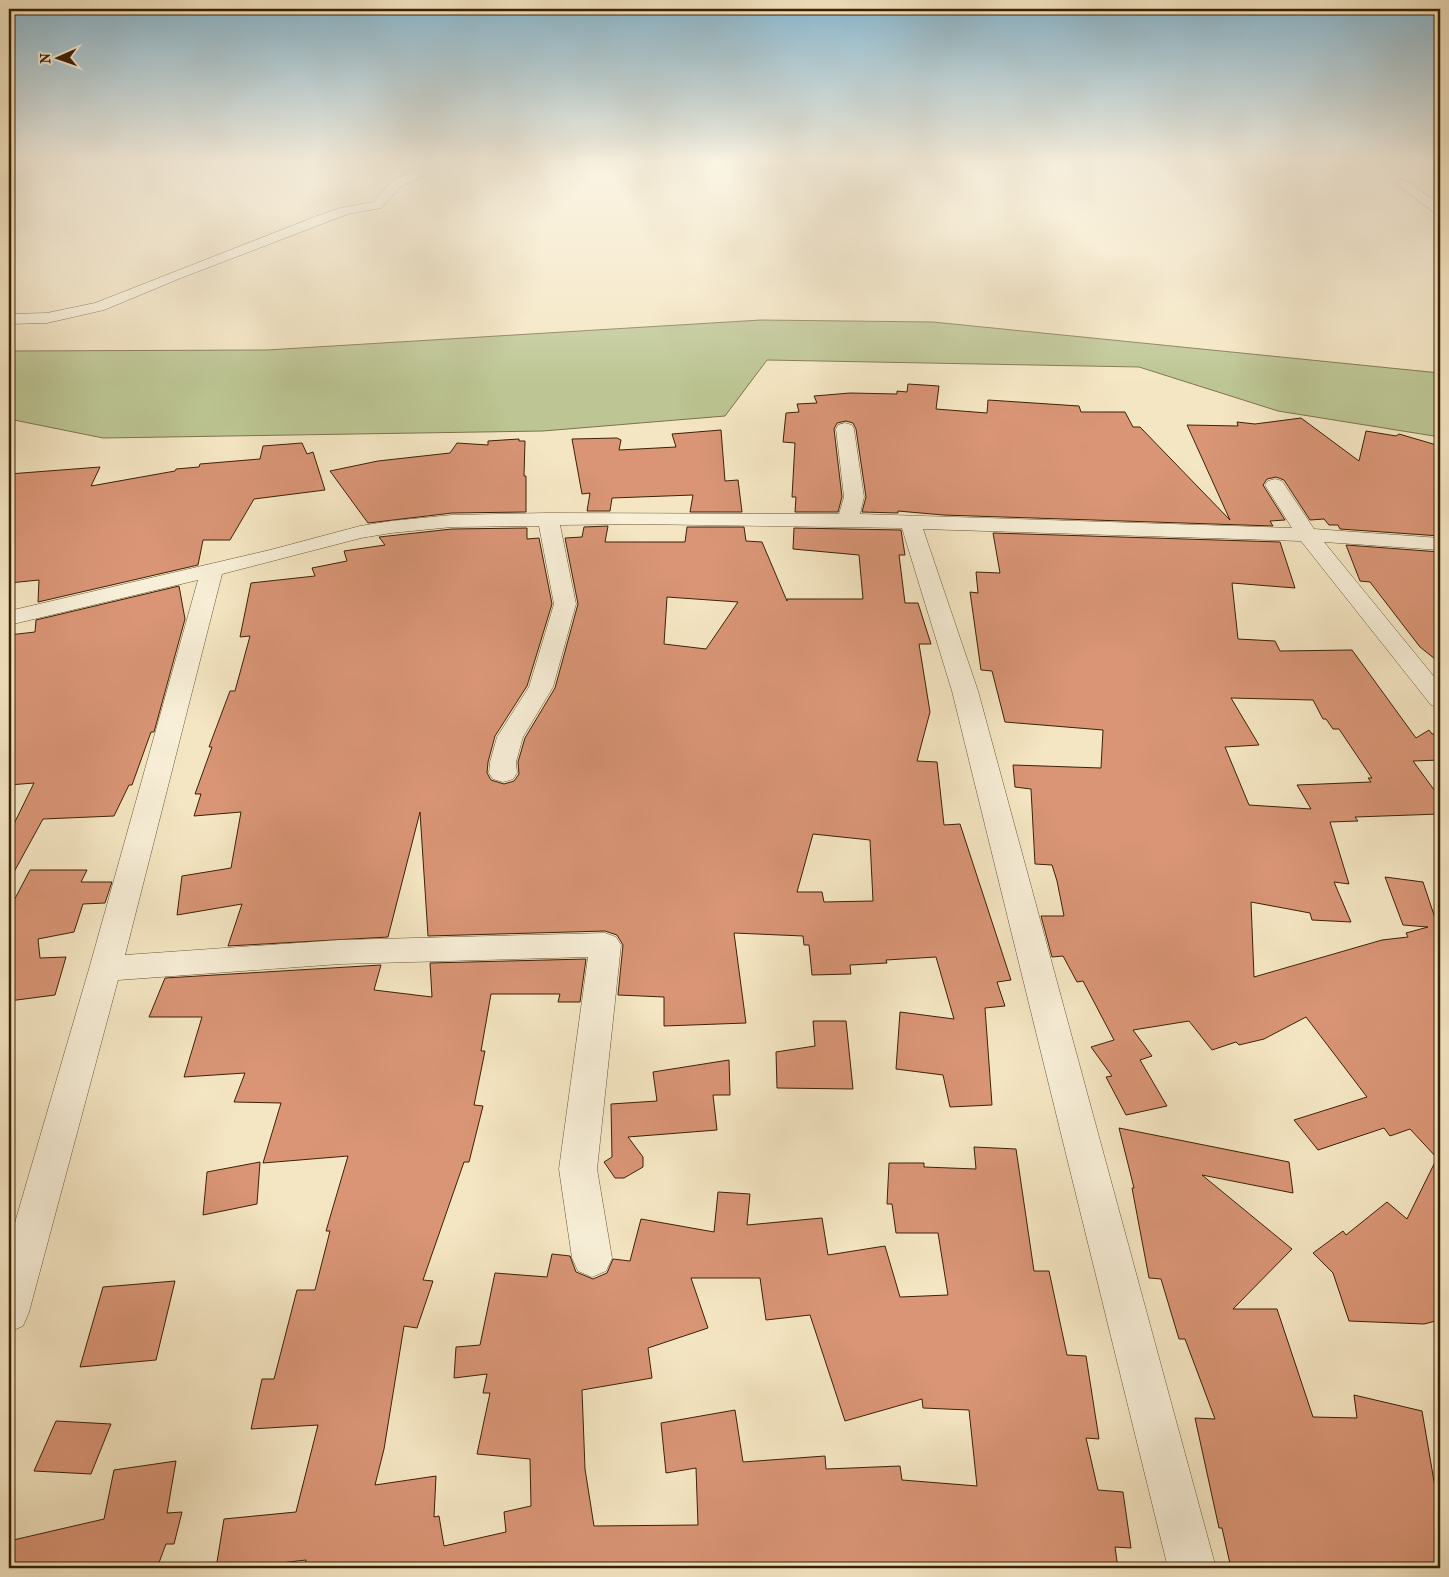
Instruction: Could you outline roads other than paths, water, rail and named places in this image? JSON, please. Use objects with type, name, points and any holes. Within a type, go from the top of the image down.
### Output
[{"type":"street","points":[[9,318],[47,318],[99,307],[279,236]]},
{"type":"street","points":[[845,429],[854,497],[848,520]]},
{"type":"street","points":[[1275,485],[1307,535],[1440,700]]},
{"type":"street","points":[[9,618],[212,570],[326,540],[391,526],[452,521],[637,518],[848,520],[1307,535],[1440,544]]},
{"type":"street","points":[[503,773],[503,762],[510,737],[541,687],[565,604],[548,519]]},
{"type":"street","points":[[911,523],[965,691],[1192,1568]]},
{"type":"street","points":[[9,1312],[105,969],[212,570]]},
{"type":"street","points":[[105,969],[340,952],[605,944],[578,1169],[592,1258]]}]
